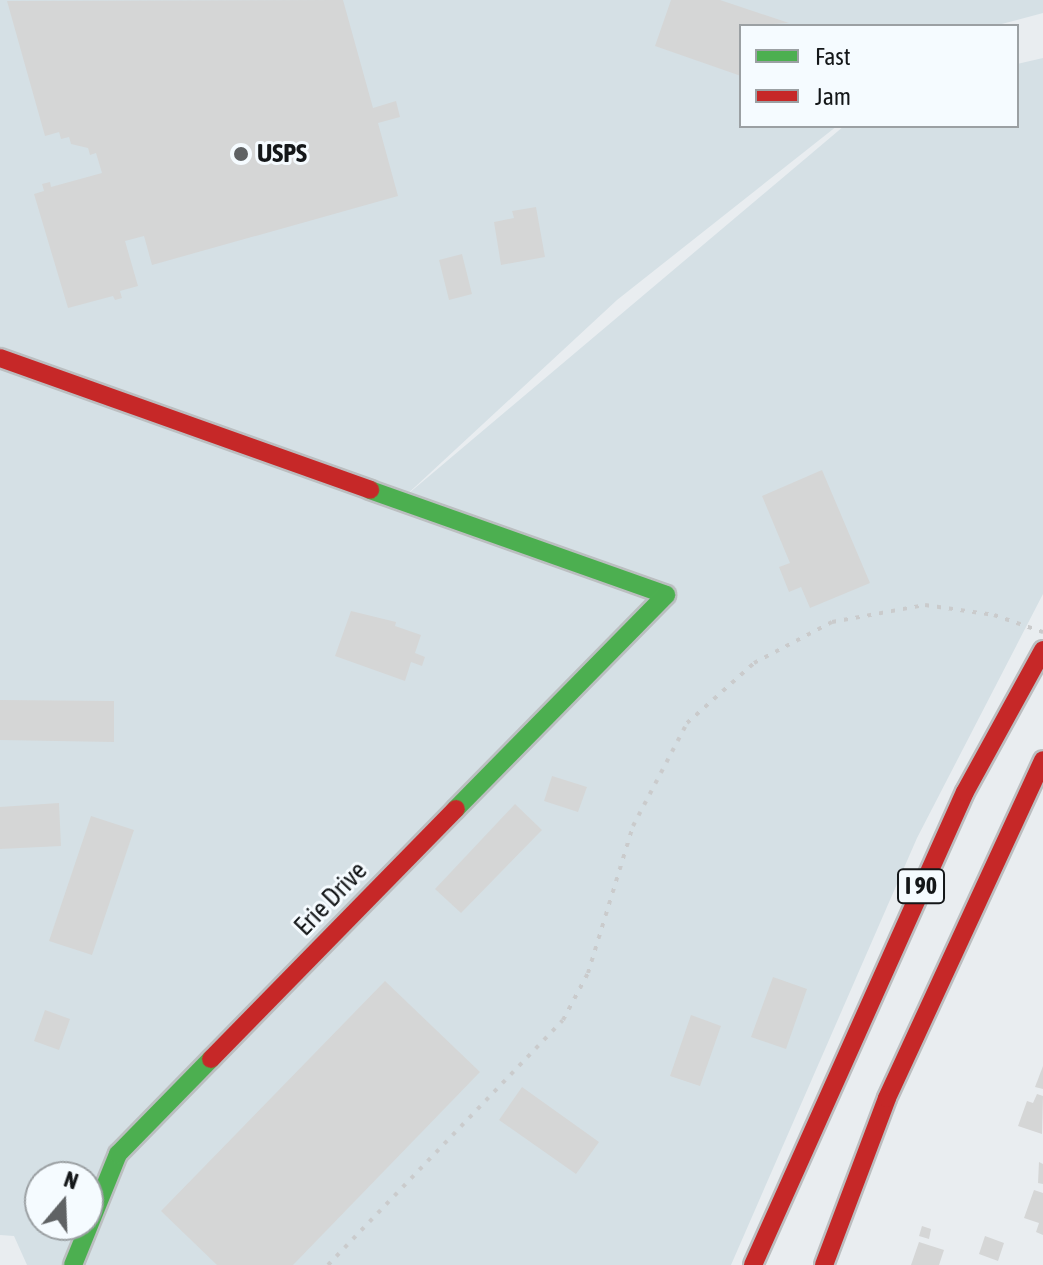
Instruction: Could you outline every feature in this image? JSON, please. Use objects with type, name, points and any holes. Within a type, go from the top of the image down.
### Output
[{"type":"main road","name":"Erie Drive","points":[[0,358],[666,595],[118,1154],[73,1265]]},
{"type":"main road","name":"I 90","points":[[766,1265],[825,1103],[965,792],[1043,650]]},
{"type":"main road","name":"I 90","points":[[826,1265],[850,1190],[963,924],[1043,760]]},
{"type":"main road","points":[[753,1265],[825,1103]]},
{"type":"shaded area","points":[[0,0],[1043,0],[1043,13],[1002,24],[739,24],[739,128],[834,128],[617,300],[402,499],[842,128],[1019,128],[1019,64],[1043,58],[1043,594],[917,838],[731,1265],[27,1265],[14,1236],[0,1235]]},
{"type":"building","name":"USPS","points":[[343,0],[373,108],[396,101],[400,117],[378,123],[398,196],[152,265],[144,236],[125,241],[138,286],[120,291],[122,298],[115,300],[113,296],[68,308],[34,194],[44,191],[42,184],[50,182],[51,187],[102,173],[96,153],[90,155],[88,148],[71,144],[69,137],[61,139],[59,132],[45,136],[7,1]]},
{"type":"building","points":[[671,0],[720,0],[789,23],[739,24],[739,75],[655,46]]},
{"type":"building","points":[[536,207],[545,257],[501,265],[494,222],[514,218],[512,211]]},
{"type":"building","points":[[462,254],[472,294],[449,300],[439,260]]},
{"type":"building","points":[[822,470],[870,583],[810,608],[801,587],[789,592],[779,567],[790,563],[762,496]]},
{"type":"building","points":[[351,611],[396,622],[395,626],[421,635],[415,653],[425,657],[422,666],[411,662],[405,681],[335,656]]},
{"type":"building","points":[[0,700],[114,701],[114,742],[0,740]]},
{"type":"building","points":[[552,776],[587,787],[578,812],[544,801]]},
{"type":"building","points":[[59,803],[61,846],[0,849],[0,807]]},
{"type":"building","points":[[515,804],[542,830],[461,913],[435,889]]},
{"type":"building","points":[[91,816],[134,830],[92,955],[49,941]]},
{"type":"building","points":[[773,977],[807,989],[786,1049],[751,1037]]},
{"type":"building","points":[[385,981],[480,1072],[293,1265],[217,1265],[161,1211]]},
{"type":"building","points":[[45,1010],[70,1019],[59,1050],[34,1041]]},
{"type":"building","points":[[691,1015],[721,1026],[700,1086],[670,1076]]},
{"type":"building","points":[[1043,1066],[1043,1089],[1035,1087]]},
{"type":"building","points":[[522,1087],[599,1142],[576,1174],[499,1120]]},
{"type":"building","points":[[1037,1094],[1043,1096],[1042,1134],[1018,1126],[1027,1101],[1033,1103]]},
{"type":"building","points":[[1039,1162],[1043,1164],[1043,1184],[1038,1183]]},
{"type":"building","points":[[1034,1190],[1043,1193],[1043,1235],[1036,1232],[1039,1223],[1024,1218]]},
{"type":"building","points":[[922,1226],[931,1229],[929,1239],[919,1236]]},
{"type":"building","points":[[985,1236],[1004,1243],[998,1261],[979,1254]]},
{"type":"building","points":[[919,1242],[944,1250],[939,1265],[911,1265]]},
{"type":"railway","points":[[328,1265],[563,1020],[588,973],[633,826],[687,723],[754,663],[832,622],[925,605],[994,615],[1043,632]]},
{"type":"traffic: fast","points":[[370,490],[666,595],[456,809]]},
{"type":"traffic: fast","points":[[73,1265],[118,1154],[211,1059]]},
{"type":"traffic: jam","points":[[0,358],[370,490]]},
{"type":"traffic: jam","points":[[753,1265],[965,792],[1043,650]]},
{"type":"traffic: jam","points":[[824,1265],[887,1098],[1043,760]]},
{"type":"traffic: jam","points":[[211,1059],[456,809]]},
{"type":"place","name":"USPS","points":[[241,154]]}]
